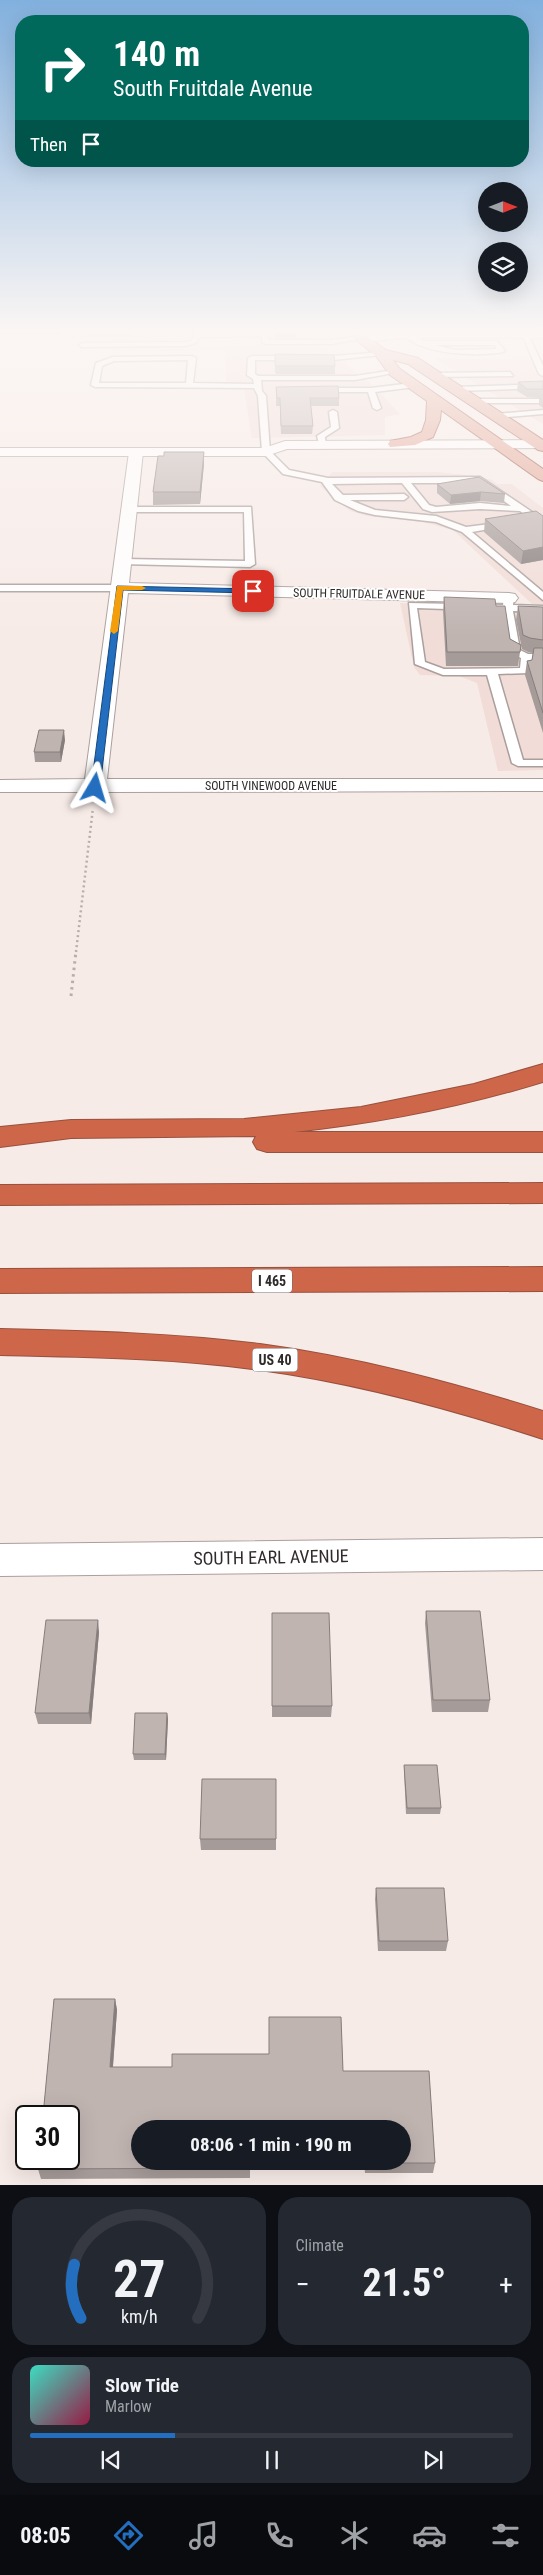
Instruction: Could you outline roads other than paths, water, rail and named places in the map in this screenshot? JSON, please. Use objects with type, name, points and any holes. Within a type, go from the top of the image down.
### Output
[{"type":"highway","points":[[0,1138],[71,1129],[244,1128],[343,1118],[413,1108],[476,1093],[543,1073]]},
{"type":"highway","points":[[0,1138],[69,1143],[543,1142]]},
{"type":"highway","points":[[0,1195],[543,1193]]},
{"type":"highway","name":"I 465","points":[[0,1281],[543,1280]]},
{"type":"highway","name":"US 40","points":[[0,1342],[85,1344],[260,1357],[355,1375],[448,1396],[543,1425]]},
{"type":"main road","points":[[396,444],[420,439],[429,432]]},
{"type":"main road","points":[[480,432],[543,476]]},
{"type":"main road","points":[[521,432],[541,445]]},
{"type":"street","points":[[266,452],[285,445],[323,444],[541,445]]},
{"type":"street","points":[[0,452],[266,452],[286,459],[543,459]]},
{"type":"street","points":[[95,788],[136,452]]},
{"type":"street","name":"SOUTH FRUITDALE AVENUE","points":[[119,588],[509,603]]},
{"type":"street","name":"SOUTH VINEWOOD AVENUE","points":[[0,786],[95,788],[543,785]]},
{"type":"street","name":"SOUTH EARL AVENUE","points":[[0,1560],[543,1554]]},
{"type":"lane","points":[[265,432],[266,452],[286,472],[325,481],[480,480],[522,509],[539,518]]},
{"type":"lane","points":[[323,444],[321,436],[328,432]]},
{"type":"lane","points":[[325,481],[338,498],[352,507],[384,515],[437,519],[465,530],[543,597]]},
{"type":"lane","points":[[401,481],[404,497],[416,518]]},
{"type":"lane","points":[[401,481],[426,507],[435,510],[480,506],[522,509]]},
{"type":"lane","points":[[338,498],[404,497]]},
{"type":"lane","points":[[123,562],[250,564],[248,510],[129,510]]},
{"type":"lane","points":[[465,530],[539,518]]},
{"type":"lane","points":[[0,588],[119,588]]},
{"type":"lane","points":[[509,603],[515,652],[526,657],[543,657]]},
{"type":"lane","points":[[526,657],[525,671],[443,672],[420,664],[412,605],[509,603],[543,609]]},
{"type":"lane","points":[[492,672],[518,763],[543,763]]}]
